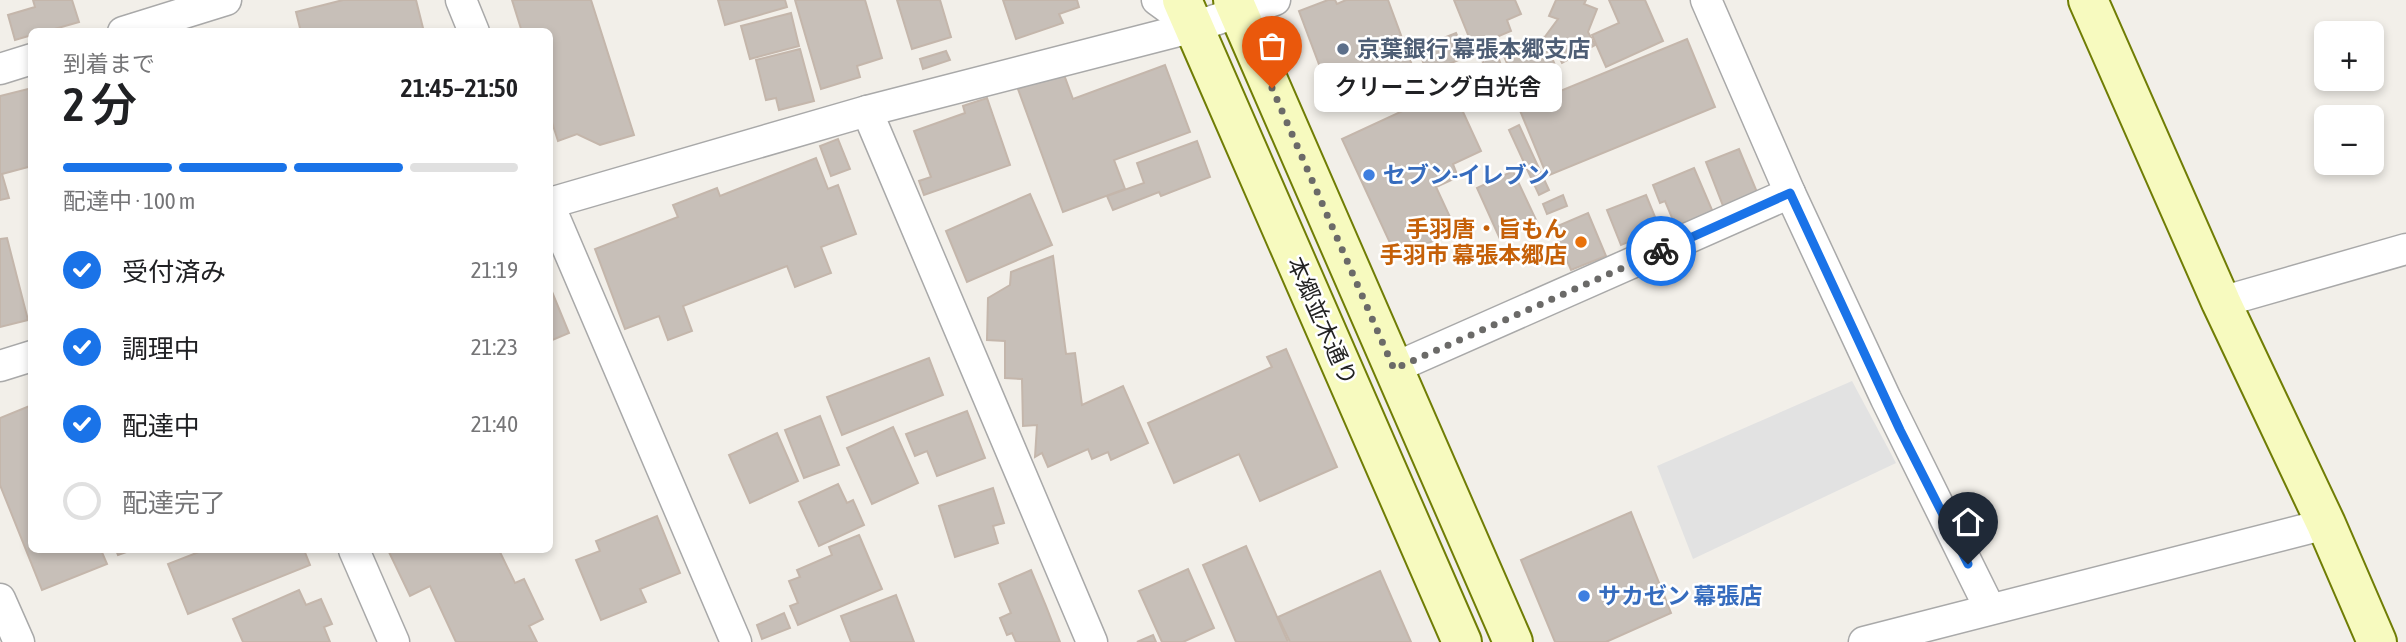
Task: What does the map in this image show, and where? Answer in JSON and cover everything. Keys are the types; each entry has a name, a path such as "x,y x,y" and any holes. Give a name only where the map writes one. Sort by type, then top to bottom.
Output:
{"street":[{"path":"136,28 226,0"},
{"path":"461,0 472,28"},
{"path":"1157,0 1188,13"},
{"path":"553,204 1188,13 1276,0"},
{"path":"1706,0 1790,193 1900,430 1990,609"},
{"path":"2088,0 2221,302 2326,524 2377,642"},
{"name":"本郷並木通り","path":"1239,4 1513,642"},
{"name":"本郷並木通り","path":"1188,13 1462,642"},
{"path":"0,69 28,60"},
{"path":"867,111 1092,642"},
{"path":"1394,369 1790,193"},
{"path":"553,212 736,642"},
{"path":"2221,302 2406,249"},
{"path":"0,366 28,357"},
{"path":"1864,642 2326,524"},
{"path":"355,553 394,642"},
{"path":"0,599 19,642"}],"shaded area":[{"path":"1852,381 1896,463 1693,559 1657,466"}],"building":[{"path":"33,0 72,0 79,22 58,28 28,28 28,36 15,40 8,15 35,7"},
{"path":"343,0 416,0 423,28 300,28 296,12"},
{"path":"512,0 591,0 634,135 600,145 577,134 558,141 553,125 553,28 521,28"},
{"path":"718,0 785,0 787,7 725,25"},
{"path":"795,0 865,0 882,58 857,66 860,77 821,89"},
{"path":"897,0 940,0 951,37 912,49"},
{"path":"1003,0 1077,0 1079,7 1059,14 1063,23 1016,39"},
{"path":"1335,0 1337,4 1346,0 1388,0 1416,76 1335,107 1299,11"},
{"path":"1454,0 1515,0 1521,14 1507,20 1511,31 1473,47"},
{"path":"1556,0 1586,0 1584,4 1597,9 1588,32 1595,45 1562,63 1553,45 1544,38 1558,19 1549,16"},
{"path":"1609,0 1645,0 1663,41 1606,67 1592,35 1619,23"},
{"path":"791,13 799,46 750,59 741,26"},
{"path":"1456,33 1466,57 1427,73 1418,48"},
{"path":"1543,37 1555,65 1515,82 1503,54"},
{"path":"1687,39 1715,107 1547,176 1519,108"},
{"path":"1494,46 1508,84 1493,90 1479,52"},
{"path":"800,49 814,101 779,110 776,98 766,100 756,60"},
{"path":"946,51 950,60 923,69 920,59"},
{"path":"1165,65 1190,132 1114,160 1125,189 1063,212 1018,89 1063,72 1073,99"},
{"path":"1452,88 1481,151 1453,164 1458,177 1436,187 1456,230 1397,258 1342,139"},
{"path":"28,89 28,167 2,174 9,198 0,200 0,96"},
{"path":"987,98 1010,165 924,195 919,181 931,177 914,131 965,113 963,106"},
{"path":"1519,125 1549,190 1539,195 1509,130"},
{"path":"838,139 850,169 831,176 820,146"},
{"path":"1197,141 1210,177 1161,196 1159,192 1113,210 1107,196 1144,183 1137,163"},
{"path":"1739,149 1759,197 1725,211 1706,162"},
{"path":"816,158 828,189 838,185 856,234 821,247 831,273 795,287 787,266 683,306 692,331 668,340 659,316 625,329 595,249 678,217 673,205 717,188 720,196"},
{"path":"1694,168 1715,217 1678,232 1665,201 1660,203 1653,185"},
{"path":"1513,171 1537,222 1500,239 1477,188"},
{"path":"1030,194 1052,245 967,282 946,231"},
{"path":"1563,195 1567,206 1547,214 1543,204"},
{"path":"1646,195 1664,239 1632,252 1628,242 1621,245 1607,210"},
{"path":"1588,213 1606,256 1571,270 1553,228"},
{"path":"7,238 28,320 0,327 0,239"},
{"path":"1053,256 1066,354 1075,353 1082,405 1123,386 1148,443 1111,460 1108,452 1092,459 1088,449 1048,467 1042,453 1035,457 1037,425 1023,426 1022,379 1005,378 1005,341 987,340 988,298 1010,285 1011,272"},
{"path":"553,294 569,333 553,340"},
{"path":"1286,349 1337,467 1260,501 1239,454 1174,483 1148,423 1272,367 1267,357"},
{"path":"929,358 943,395 842,435 827,397"},
{"path":"28,407 28,553 102,553 107,564 42,590 0,485 0,418"},
{"path":"967,411 985,458 937,476 927,451 915,456 906,434"},
{"path":"820,416 839,465 804,478 785,430"},
{"path":"893,427 918,483 872,504 847,448"},
{"path":"777,433 798,481 750,503 729,455"},
{"path":"838,484 847,503 853,500 864,525 819,546 799,502"},
{"path":"993,488 1004,523 993,526 998,543 955,557 939,506"},
{"path":"1631,512 1671,613 1606,642 1555,642 1521,560"},
{"path":"657,516 680,573 640,589 646,602 601,620 576,560 600,551 596,541"},
{"path":"859,535 882,589 798,625 790,606 798,603 789,581 800,577 797,570 832,555 829,547"},
{"path":"1246,546 1288,642 1236,642 1203,565"},
{"path":"196,553 305,553 310,565 188,614 168,564"},
{"path":"389,553 500,553 515,583 524,579 543,619 529,626 537,642 456,642 430,586 410,596"},
{"path":"1188,569 1214,628 1183,642 1162,642 1139,591"},
{"path":"1031,570 1060,642 1016,642 1012,633 1007,635 1000,618 1011,613 999,584"},
{"path":"1380,571 1411,642 1290,642 1278,617"},
{"path":"299,590 306,605 321,599 332,624 324,627 330,642 243,642 233,619"},
{"path":"896,595 914,642 851,642 841,616"},
{"path":"784,613 790,628 762,639 757,625"},
{"path":"1153,635 1156,642 1137,642"}],"way so far":[{"path":"1272,88 1394,369 1661,251"}],"place":[{"name":"京葉銀行 幕張本郷支店","path":"1343,49"},
{"name":"クリーニング白光舎","path":"1272,88"},
{"name":"セブン-イレブン","path":"1369,175"},
{"name":"手羽唐・旨もん 手羽市 幕張本郷店","path":"1581,242"},
{"name":"サカゼン 幕張店","path":"1584,596"}],"route":[{"path":"1661,251 1790,193 1900,430 1968,564"}]}
